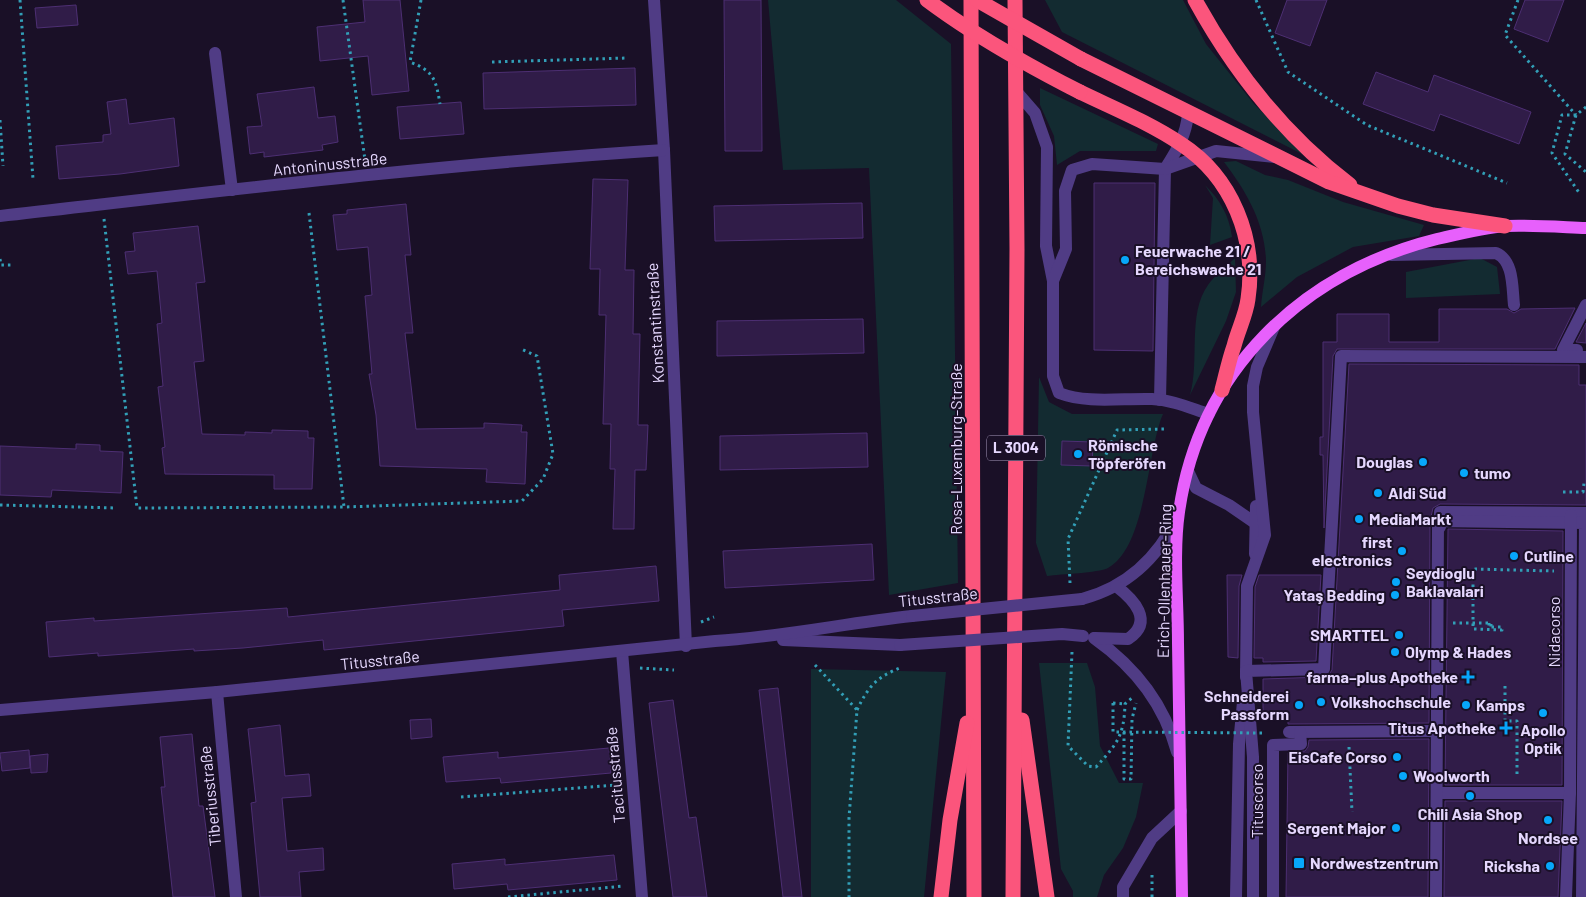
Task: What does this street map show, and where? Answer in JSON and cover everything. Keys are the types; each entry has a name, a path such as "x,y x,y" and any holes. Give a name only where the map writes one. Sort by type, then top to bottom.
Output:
{"highway":[{"path":"927,0 1000,49 1182,144 1197,156 1225,188 1236,207 1243,227 1250,264 1248,300 1222,390"},
{"name":"Rosa-Luxemburg-Straße","path":"971,0 974,897"},
{"path":"977,0 1081,59 1276,158 1329,182 1364,195 1433,215 1505,226"},
{"name":"L 3004","path":"1013,897 1017,259 1015,0"},
{"path":"1196,0 1231,61 1271,112 1300,142 1364,195"},
{"path":"1014,667 1047,897"},
{"path":"941,897 950,820 974,682"}],"main road":[{"name":"Erich-Ollenhauer-Ring","path":"1182,897 1179,762 1179,514 1188,471 1209,414 1222,390 1250,352 1276,324 1320,288 1384,256 1464,233 1505,226 1586,228"}],"street":[{"name":"Konstantinstraße","path":"654,0 664,150 686,646"},
{"path":"216,53 232,190"},
{"path":"1015,90 1035,113 1047,147 1046,246 1054,281 1053,376 1059,393 1075,399 1160,400 1176,403 1209,414"},
{"path":"1160,400 1165,169 1182,144 1187,128 1188,114"},
{"name":"Antoninusstraße","path":"0,216 232,190 550,158 664,150"},
{"path":"1054,281 1066,249 1065,191 1072,170 1092,164 1165,169 1197,156 1223,151 1276,158"},
{"path":"1384,256 1496,254 1503,257 1507,263 1514,305"},
{"path":"1586,305 1563,350 1586,350"},
{"path":"1236,897 1239,744 1246,671 1247,586 1265,535 1253,412 1253,386 1257,367 1276,324"},
{"path":"1246,671 1324,669 1341,356 1586,357"},
{"path":"1188,471 1196,488 1229,505 1265,529"},
{"path":"1249,897 1256,488"},
{"name":"Nidacorso","path":"1566,897 1570,793 1571,512"},
{"path":"1439,516 1586,513"},
{"name":"Titusstraße","path":"0,710 217,692 686,646 715,641 763,638 860,622 1082,599 1116,586 1142,567 1164,543 1179,514"},
{"path":"1437,897 1440,622 1439,516"},
{"path":"1437,897 1439,516"},
{"name":"Nidacorso","path":"1439,516 1585,523 1584,843 1582,897"},
{"name":"Titusstraße","path":"763,638 900,645 1062,634 1128,639 1138,629 1140,621 1138,606 1116,586"},
{"path":"1088,637 1128,665 1150,691 1163,713 1173,737 1179,762"},
{"name":"Tacitusstraße","path":"622,651 642,897"},
{"path":"1564,653 1585,656"},
{"path":"1246,671 1253,757 1254,897"},
{"name":"Tiberiusstraße","path":"217,692 236,897"},
{"name":"Tituscorso","path":"1273,897 1274,745 1300,744 1295,732 1439,731"},
{"path":"1570,742 1586,742"},
{"path":"1439,793 1570,793"},
{"path":"1123,897 1123,887 1152,838 1181,811"}],"path":[{"path":"20,0 34,179"},
{"path":"343,0 366,164"},
{"path":"421,0 410,62 424,67 436,81 440,104"},
{"path":"1256,0 1288,72 1367,125 1507,183"},
{"path":"1518,0 1505,35 1576,116"},
{"path":"492,62 628,58"},
{"path":"1586,107 1576,116 1565,154 1586,172"},
{"path":"1576,116 1562,114 1552,153 1580,194"},
{"path":"0,120 3,166"},
{"path":"309,213 344,508"},
{"path":"104,218 137,508 344,508 522,501 543,479 553,454 537,356 521,349"},
{"path":"0,259 1,265 14,265"},
{"path":"1563,492 1583,492 1584,483 1586,483"},
{"path":"0,505 116,508"},
{"path":"1489,623 1488,627 1502,626 1502,630 1473,629 1473,569 1552,571"},
{"path":"1440,622 1489,623"},
{"path":"1489,623 1491,623 1491,630"},
{"path":"815,665 858,710"},
{"path":"849,897 849,818 858,710 867,690 882,675 902,667"},
{"path":"1506,686 1505,721 1517,721 1517,778"},
{"path":"1138,693 1125,704 1113,703 1113,732 1265,733"},
{"path":"1125,704 1125,718"},
{"path":"1124,732 1124,779 1131,779 1132,718"},
{"path":"1349,732 1352,812"},
{"path":"461,797 622,785"},
{"path":"1349,797 1354,797"},
{"path":"508,897 630,885"}],"green space":[{"path":"768,0 896,0 951,44 958,583 889,595 869,168 783,170"},
{"path":"1045,0 1183,0 1206,44 1254,104 1308,157 1062,32"},
{"path":"1040,88 1158,144 1156,151 1080,151 1057,165 1054,136 1040,105"},
{"path":"1236,161 1265,175 1288,180 1343,202 1424,225 1419,236 1353,247 1297,277 1261,307 1266,267 1265,247 1253,208 1240,184 1224,162"},
{"path":"1205,185 1223,208 1229,222 1232,237 1210,245 1213,198"},
{"path":"1235,258 1236,292 1226,321 1190,395 1193,382 1196,324 1202,297 1211,281"},
{"path":"1480,258 1497,267 1500,294 1406,298 1406,272"},
{"path":"1039,377 1049,402 1072,414 1163,414 1153,450 1144,496 1131,540 1121,557 1103,570 1047,576 1036,543"},
{"path":"1039,663 1087,663 1095,687 1100,746 1119,783 1143,783 1136,817 1123,848 1104,875 1097,897 1073,897 1073,891 1061,869"},
{"path":"811,669 946,672 924,897 811,897"}],"building":[{"path":"363,0 400,0 409,91 372,95 368,56 320,61 317,27 365,22"},
{"path":"724,0 761,0 762,151 725,151"},
{"path":"1287,0 1327,0 1310,46 1275,33"},
{"path":"1525,0 1564,0 1548,42 1514,29"},
{"path":"76,5 78,25 37,28 35,8"},
{"path":"635,68 636,105 484,109 483,73"},
{"path":"1376,72 1428,92 1434,75 1531,112 1519,144 1440,114 1434,131 1363,104"},
{"path":"314,87 318,118 335,116 338,142 322,145 323,150 264,157 264,152 250,154 247,127 262,126 257,94"},
{"path":"126,99 129,124 174,118 179,166 120,174 59,179 56,146 103,142 103,135 111,134 107,102"},
{"path":"461,102 464,134 400,139 397,107"},
{"path":"593,179 628,180 625,270 634,270 633,334 640,334 638,425 648,425 646,470 635,470 634,529 613,529 615,469 610,469 611,424 603,424 606,315 599,315 600,269 590,269"},
{"name":"Feuerwache 21 / Bereichswache 21","path":"1094,183 1155,183 1153,351 1094,350"},
{"path":"862,203 863,238 715,241 714,206"},
{"path":"406,204 411,255 405,255 413,333 405,333 416,429 484,428 484,423 522,425 521,432 527,432 525,484 486,482 487,469 380,466 376,415 369,374 372,374 365,296 372,295 368,247 337,250 333,215 347,214 347,210"},
{"path":"198,226 205,282 196,283 204,361 194,362 202,434 245,435 245,432 272,433 272,430 308,431 308,438 314,438 312,489 274,489 274,475 165,474 162,448 165,447 158,387 163,386 157,324 162,323 157,271 128,274 125,252 135,251 133,233"},
{"path":"1575,308 1555,349 1337,349 1333,356 1324,528 1323,455 1320,455 1320,437 1323,437 1323,342 1337,342 1337,314 1389,314 1389,342 1439,342 1439,309 1507,309 1514,313 1521,309"},
{"path":"863,319 864,353 717,356 717,321"},
{"path":"1586,323 1586,343 1576,342"},
{"path":"1349,364 1579,365 1579,385 1586,385 1586,505 1440,504 1433,508 1430,521 1429,723 1288,724 1288,719 1263,719 1263,679 1324,677 1328,676 1332,670"},
{"path":"867,433 868,467 720,470 720,436"},
{"path":"1062,441 1093,442 1092,466 1061,465"},
{"path":"76,444 100,445 100,451 123,452 121,493 52,490 51,497 0,495 0,446 76,449"},
{"path":"1448,529 1563,531 1562,785 1445,785"},
{"path":"872,544 874,580 725,588 723,551"},
{"path":"656,566 659,601 562,610 564,626 324,650 323,640 243,648 194,651 194,649 98,656 98,653 49,657 46,622 94,618 94,621 287,608 288,617 560,590 559,575"},
{"path":"1227,575 1242,575 1239,586 1238,658 1228,657"},
{"path":"1259,575 1321,575 1316,661 1263,662 1263,658 1254,658 1255,587"},
{"path":"778,688 802,897 783,897 759,690"},
{"path":"673,700 689,818 696,817 707,897 673,897 649,703"},
{"path":"431,719 432,737 411,739 410,720"},
{"path":"280,725 285,776 309,774 311,796 282,798 287,851 323,848 324,870 299,872 301,897 260,897 251,803 256,802 248,729"},
{"path":"192,734 199,806 203,806 215,897 173,897 161,787 165,787 160,737"},
{"path":"1429,739 1428,897 1286,897 1288,753 1305,751 1309,740"},
{"path":"609,748 611,773 501,783 500,778 446,782 443,757 498,752 498,758"},
{"path":"29,750 30,768 2,771 0,753"},
{"path":"48,754 47,772 31,773 30,756"},
{"path":"1445,801 1562,801 1558,897 1444,897"},
{"path":"614,855 617,880 508,890 507,884 454,889 452,864 505,859 505,865"}],"place":[{"name":"Feuerwache 21 / Bereichswache 21","path":"1125,260"},
{"name":"Römische Töpferöfen","path":"1078,454"},
{"name":"Douglas","path":"1423,462"},
{"name":"tumo","path":"1464,473"},
{"name":"Aldi Süd","path":"1378,493"},
{"name":"MediaMarkt","path":"1359,519"},
{"name":"first electronics","path":"1402,551"},
{"name":"Cutline","path":"1514,556"},
{"name":"Seydioglu Baklavalari","path":"1396,582"},
{"name":"Yataş Bedding","path":"1395,595"},
{"name":"SMARTTEL","path":"1399,635"},
{"name":"Olymp & Hades","path":"1395,652"},
{"name":"farma–plus Apotheke","path":"1468,677"},
{"name":"Volkshochschule","path":"1321,702"},
{"name":"Schneiderei Passform","path":"1299,705"},
{"name":"Kamps","path":"1466,705"},
{"name":"Apollo Optik","path":"1543,713"},
{"name":"Titus Apotheke","path":"1506,728"},
{"name":"EisCafe Corso","path":"1397,757"},
{"name":"Woolworth","path":"1403,776"},
{"name":"Chili Asia Shop","path":"1470,796"},
{"name":"Nordsee","path":"1548,820"},
{"name":"Sergent Major","path":"1396,828"},
{"name":"Nordwestzentrum","path":"1299,863"},
{"name":"Ricksha","path":"1550,866"}]}
